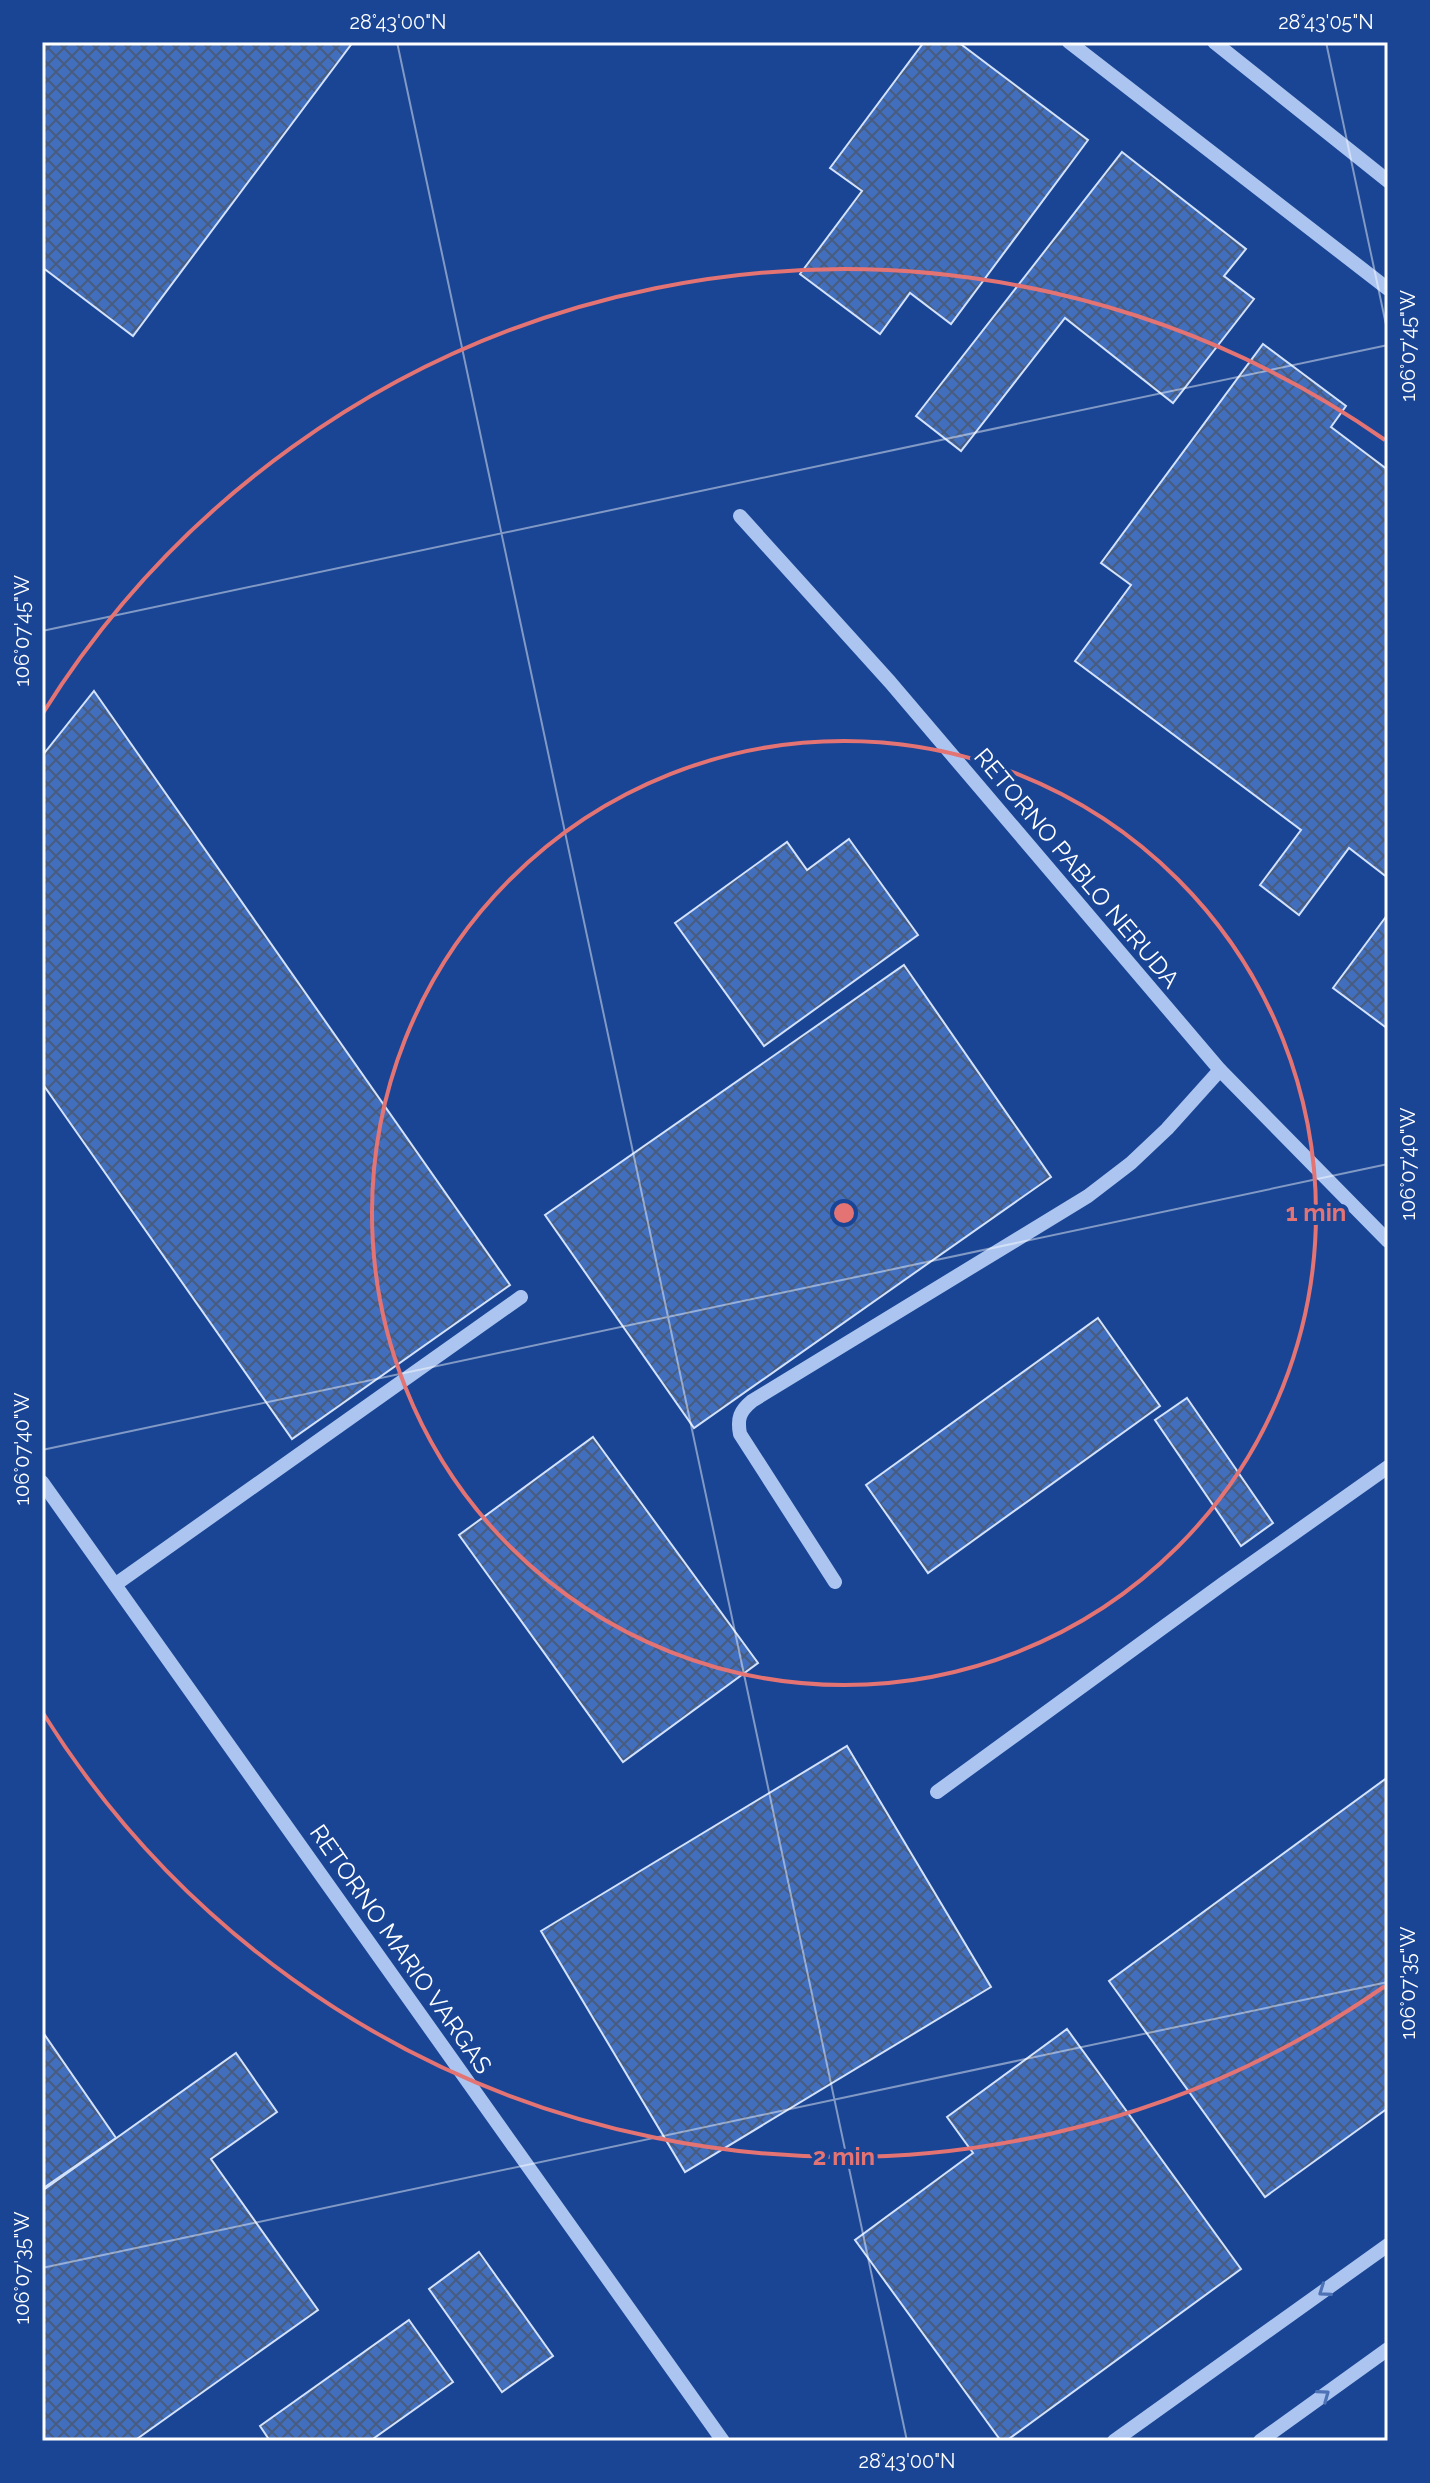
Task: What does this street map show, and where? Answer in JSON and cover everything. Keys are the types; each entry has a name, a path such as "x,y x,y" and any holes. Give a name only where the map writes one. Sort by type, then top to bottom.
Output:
{"street":[{"path":"1069,42 1388,289"},
{"path":"1214,42 1388,181"},
{"name":"RETORNO PABLO NERUDA","path":"740,516 890,682 1220,1070 1388,1241"},
{"path":"835,1582 740,1434 738,1422 741,1410 1088,1196 1131,1163 1167,1129 1220,1070"},
{"path":"116,1584 521,1297"},
{"path":"937,1792 1388,1467"},
{"name":"RETORNO MARIO VARGAS","path":"42,1482 723,2441"},
{"path":"1114,2441 1388,2245"},
{"path":"1260,2441 1388,2349"}],"building":[{"path":"42,42 353,42 133,336 42,267"},
{"path":"924,42 958,42 1088,140 951,324 910,293 880,334 800,274 862,191 830,168"},
{"path":"1122,152 1246,249 1224,276 1254,299 1173,403 1065,318 961,451 916,416"},
{"path":"1263,344 1346,406 1331,427 1388,470 1388,878 1349,848 1299,915 1260,885 1301,830 1075,661 1131,585 1101,563"},
{"path":"94,691 510,1285 292,1439 42,1083 42,756"},
{"path":"849,839 918,935 764,1046 675,923 787,842 807,870"},
{"path":"1388,914 1388,1029 1333,988"},
{"path":"904,965 1051,1177 694,1428 545,1215"},
{"path":"1098,1318 1160,1406 928,1573 866,1485"},
{"path":"1187,1398 1273,1523 1241,1546 1155,1420"},
{"path":"593,1437 758,1663 623,1762 459,1535"},
{"path":"847,1746 991,1987 685,2172 541,1931"},
{"path":"1388,1777 1388,2108 1265,2197 1109,1981"},
{"path":"1067,2029 1241,2269 1006,2441 1001,2441 855,2240 973,2153 947,2117"},
{"path":"42,2031 116,2138 42,2189"},
{"path":"236,2053 277,2112 211,2159 318,2310 134,2441 42,2441 42,2191"},
{"path":"479,2252 553,2356 502,2392 429,2289"},
{"path":"409,2320 453,2382 370,2441 270,2441 260,2426"}]}
